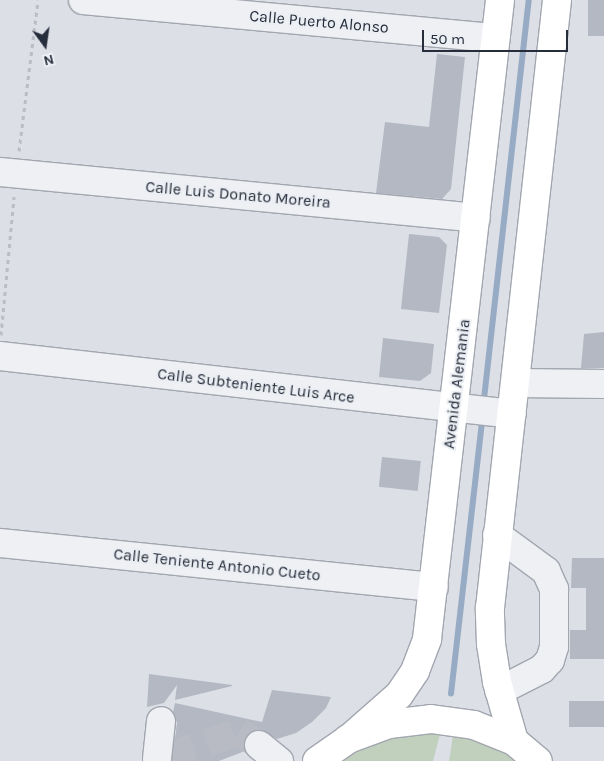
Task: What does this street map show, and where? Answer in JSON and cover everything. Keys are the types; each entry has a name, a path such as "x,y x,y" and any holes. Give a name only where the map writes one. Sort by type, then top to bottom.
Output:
{"main road":[{"name":"Avenida Alemania","path":"348,739 399,695 415,671 427,639 457,409 500,0"},
{"path":"514,742 499,691 491,644 490,608 508,413 516,383 557,0"},
{"path":"317,761 348,739 389,724 431,719 474,725 514,742 538,761"}],"street":[{"name":"Calle Puerto Alonso","path":"83,0 495,38"},
{"name":"Calle Luis Donato Moreira","path":"0,172 476,218"},
{"name":"Calle Subteniente Luis Arce","path":"0,356 457,409 508,413"},
{"path":"516,383 604,384"},
{"path":"497,535 546,571 554,590 554,647 550,660 542,669 499,691"},
{"name":"Calle Teniente Antonio Cueto","path":"0,543 434,587"},
{"path":"160,759 161,721"}],"green space":[{"path":"413,734 440,734 433,761 339,761 365,745"},
{"path":"453,736 480,742 505,752 517,761 449,761"}],"building":[{"path":"588,0 604,0 604,36 588,36"},
{"path":"437,54 465,57 451,189 442,199 376,193 385,122 429,127"},
{"path":"409,234 439,237 447,245 439,313 401,309"},
{"path":"604,332 604,368 581,368 584,334"},
{"path":"383,338 434,344 431,373 420,381 379,377"},
{"path":"382,457 421,461 418,491 379,487"},
{"path":"572,558 604,558 604,659 570,659 570,630 586,630 586,588 571,588"},
{"path":"149,674 232,686 175,700 177,685 164,703 147,707"},
{"path":"272,690 331,697 326,708 312,722 296,733 277,739 262,730 254,730 247,736 244,743 245,751 219,761 172,761 177,723 173,712 175,703 262,722"},
{"path":"569,701 604,701 604,727 569,727"}],"waterway":[{"path":"484,399 529,0"},
{"path":"451,694 482,423"}],"tunnel":[{"path":"167,756 239,732 259,745"}]}
